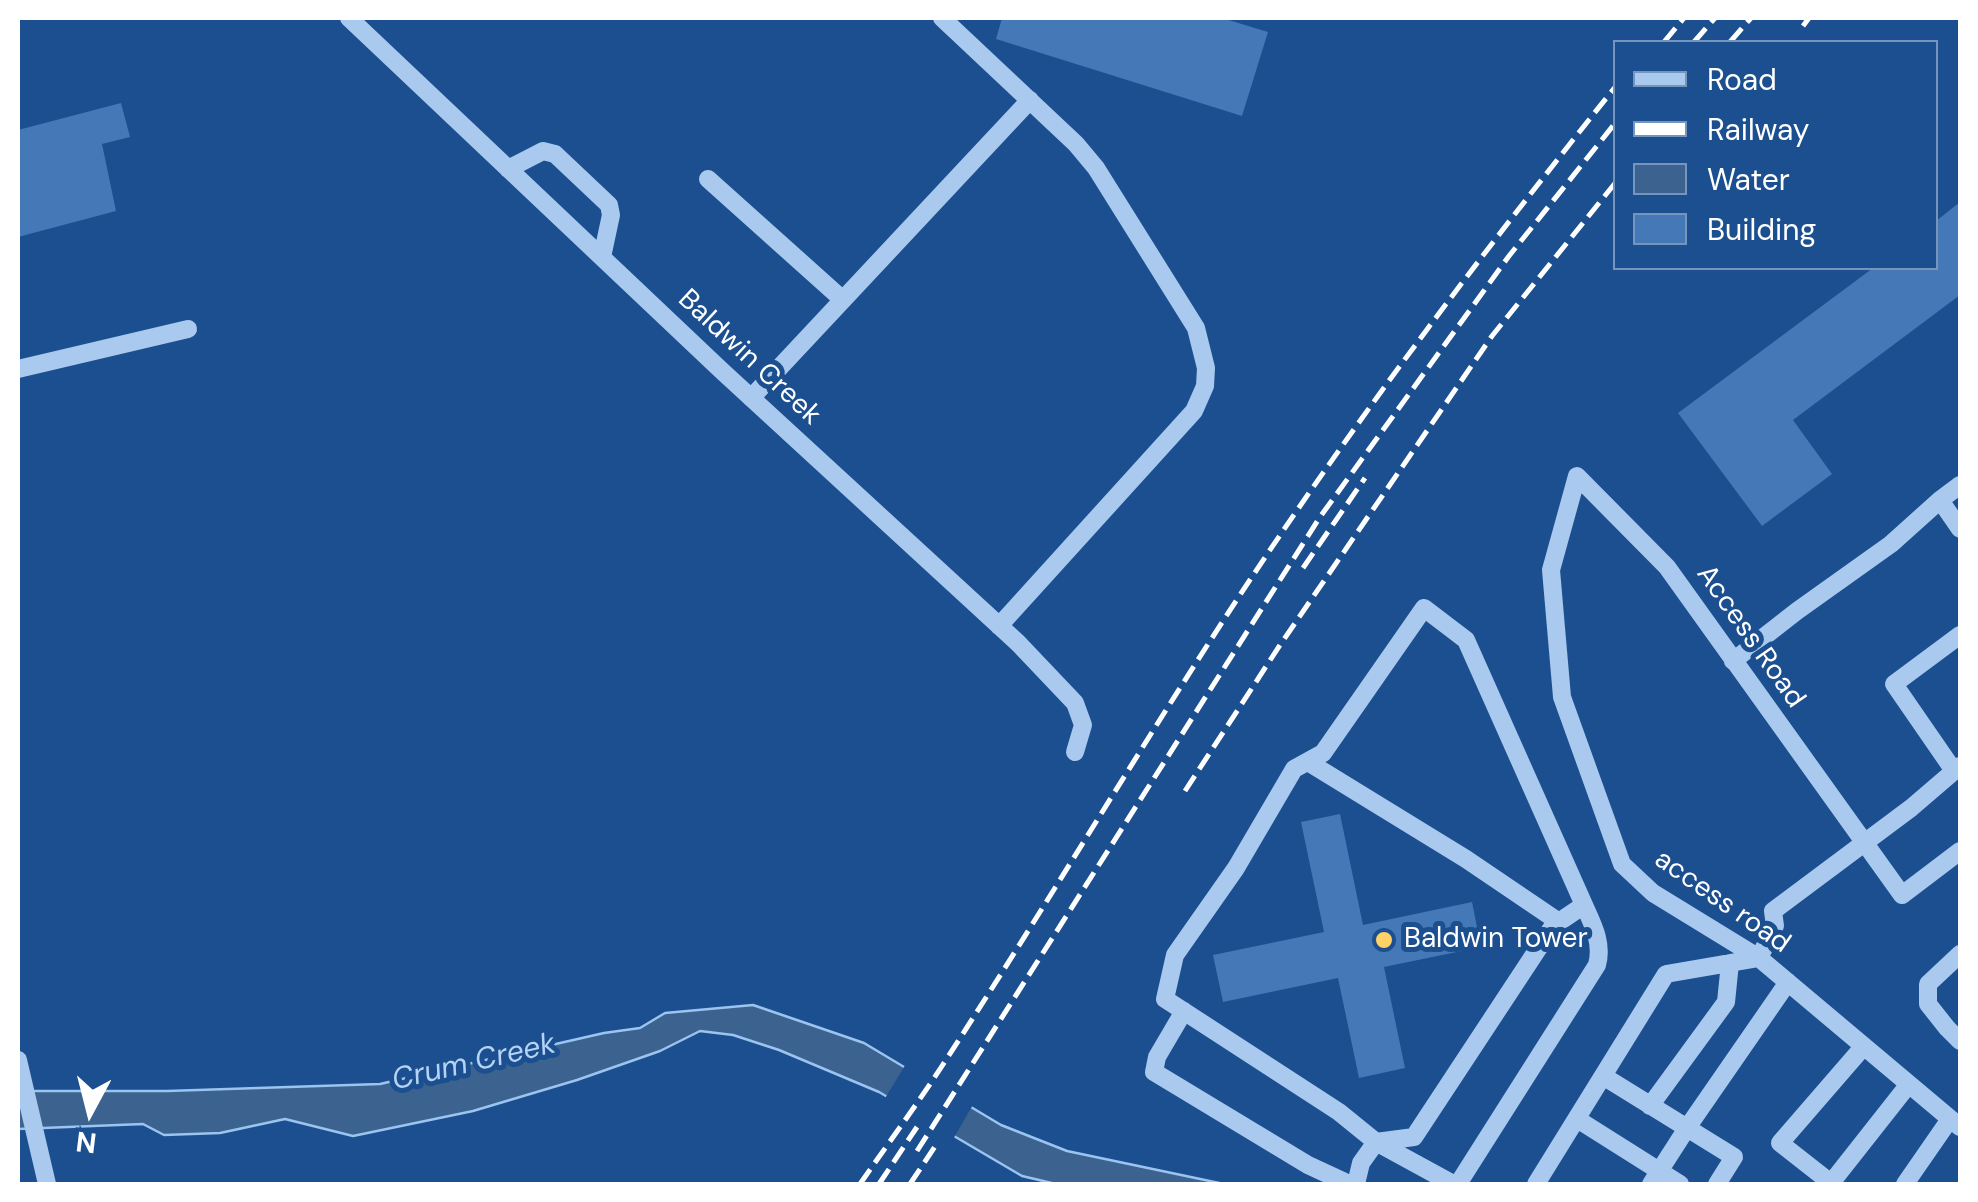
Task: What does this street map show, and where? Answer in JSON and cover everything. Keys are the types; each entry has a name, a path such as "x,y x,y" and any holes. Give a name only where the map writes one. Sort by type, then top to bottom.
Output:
{"street":[{"name":"Baldwin Creek","path":"349,18 999,626 1075,703 1083,725 1075,752"},
{"path":"942,18 1076,144 1096,168 1196,328 1206,368 1205,386 1194,411 999,626"},
{"path":"752,398 1030,100"},
{"path":"508,168 544,151 554,154 610,204 602,257"},
{"path":"708,180 843,300"},
{"path":"18,369 188,329"},
{"name":"Access Road","path":"1577,476 1667,567 1902,894 1960,851"},
{"name":"access road","path":"1577,476 1551,570 1562,696 1622,864 1653,894 1759,958 1956,1123"},
{"path":"1733,660 1891,544 1960,485"},
{"path":"1940,500 1960,529"},
{"path":"1424,608 1466,640 1598,936 1597,965 1456,1184 1376,1142 1338,1112 1165,999 1175,956 1236,868 1294,769 1308,762 1324,753 1424,608"},
{"path":"1759,958 1775,926 1773,911 1957,769 1894,684 1960,634"},
{"path":"1308,762 1466,859 1559,922"},
{"path":"1184,1011 1157,1057 1154,1072 1308,1165 1352,1184 1376,1142 1414,1137 1553,926 1584,905"},
{"path":"1960,954 1928,984 1928,1004 1960,1040"},
{"name":"Access Road","path":"1536,1184 1666,974 1759,958"},
{"path":"1650,1106 1726,1002 1730,962"},
{"path":"1655,1178 1788,982"},
{"path":"1864,1046 1780,1143 1831,1183 1909,1084"},
{"path":"18,1060 48,1184"},
{"path":"1603,1076 1734,1157 1716,1184"},
{"path":"1576,1118 1655,1178 1680,1184"},
{"path":"1905,1184 1956,1123"}],"water":[{"name":"Crum Creek","path":"753,1005 864,1043 1001,1125 1067,1151 1224,1184 1056,1184 1022,1176 879,1092 779,1050 733,1035 700,1031 660,1051 577,1080 473,1111 353,1136 285,1119 220,1133 164,1135 143,1124 18,1129 18,1091 380,1084 640,1028 665,1013"}],"pier":[{"path":"907,1062 974,1103 952,1141 884,1100"}],"building":[{"path":"1002,18 1222,18 1268,32 1242,116 996,39"},
{"path":"121,103 130,137 102,144 116,211 18,237 18,130"},
{"path":"1960,202 1960,295 1793,420 1832,474 1762,526 1678,413 1870,270 1938,270 1938,219"},
{"name":"Baldwin Tower","path":"1340,814 1363,925 1472,902 1481,947 1384,967 1405,1068 1359,1078 1338,978 1223,1002 1213,955 1324,932 1301,822"}],"railway":[{"path":"1666,40 1684,18"},
{"path":"1696,40 1715,18"},
{"path":"1732,40 1751,18"},
{"path":"1803,26 1809,18"},
{"path":"860,1184 942,1066 1282,532 1421,338 1613,90"},
{"path":"917,1151 1320,517 1509,256 1613,126"},
{"path":"1185,791 1492,336 1613,186"},
{"path":"1303,568 1365,478"},
{"path":"879,1184 917,1127"},
{"path":"910,1184 938,1142"}],"place":[{"name":"Baldwin Tower","path":"1384,940"}]}
